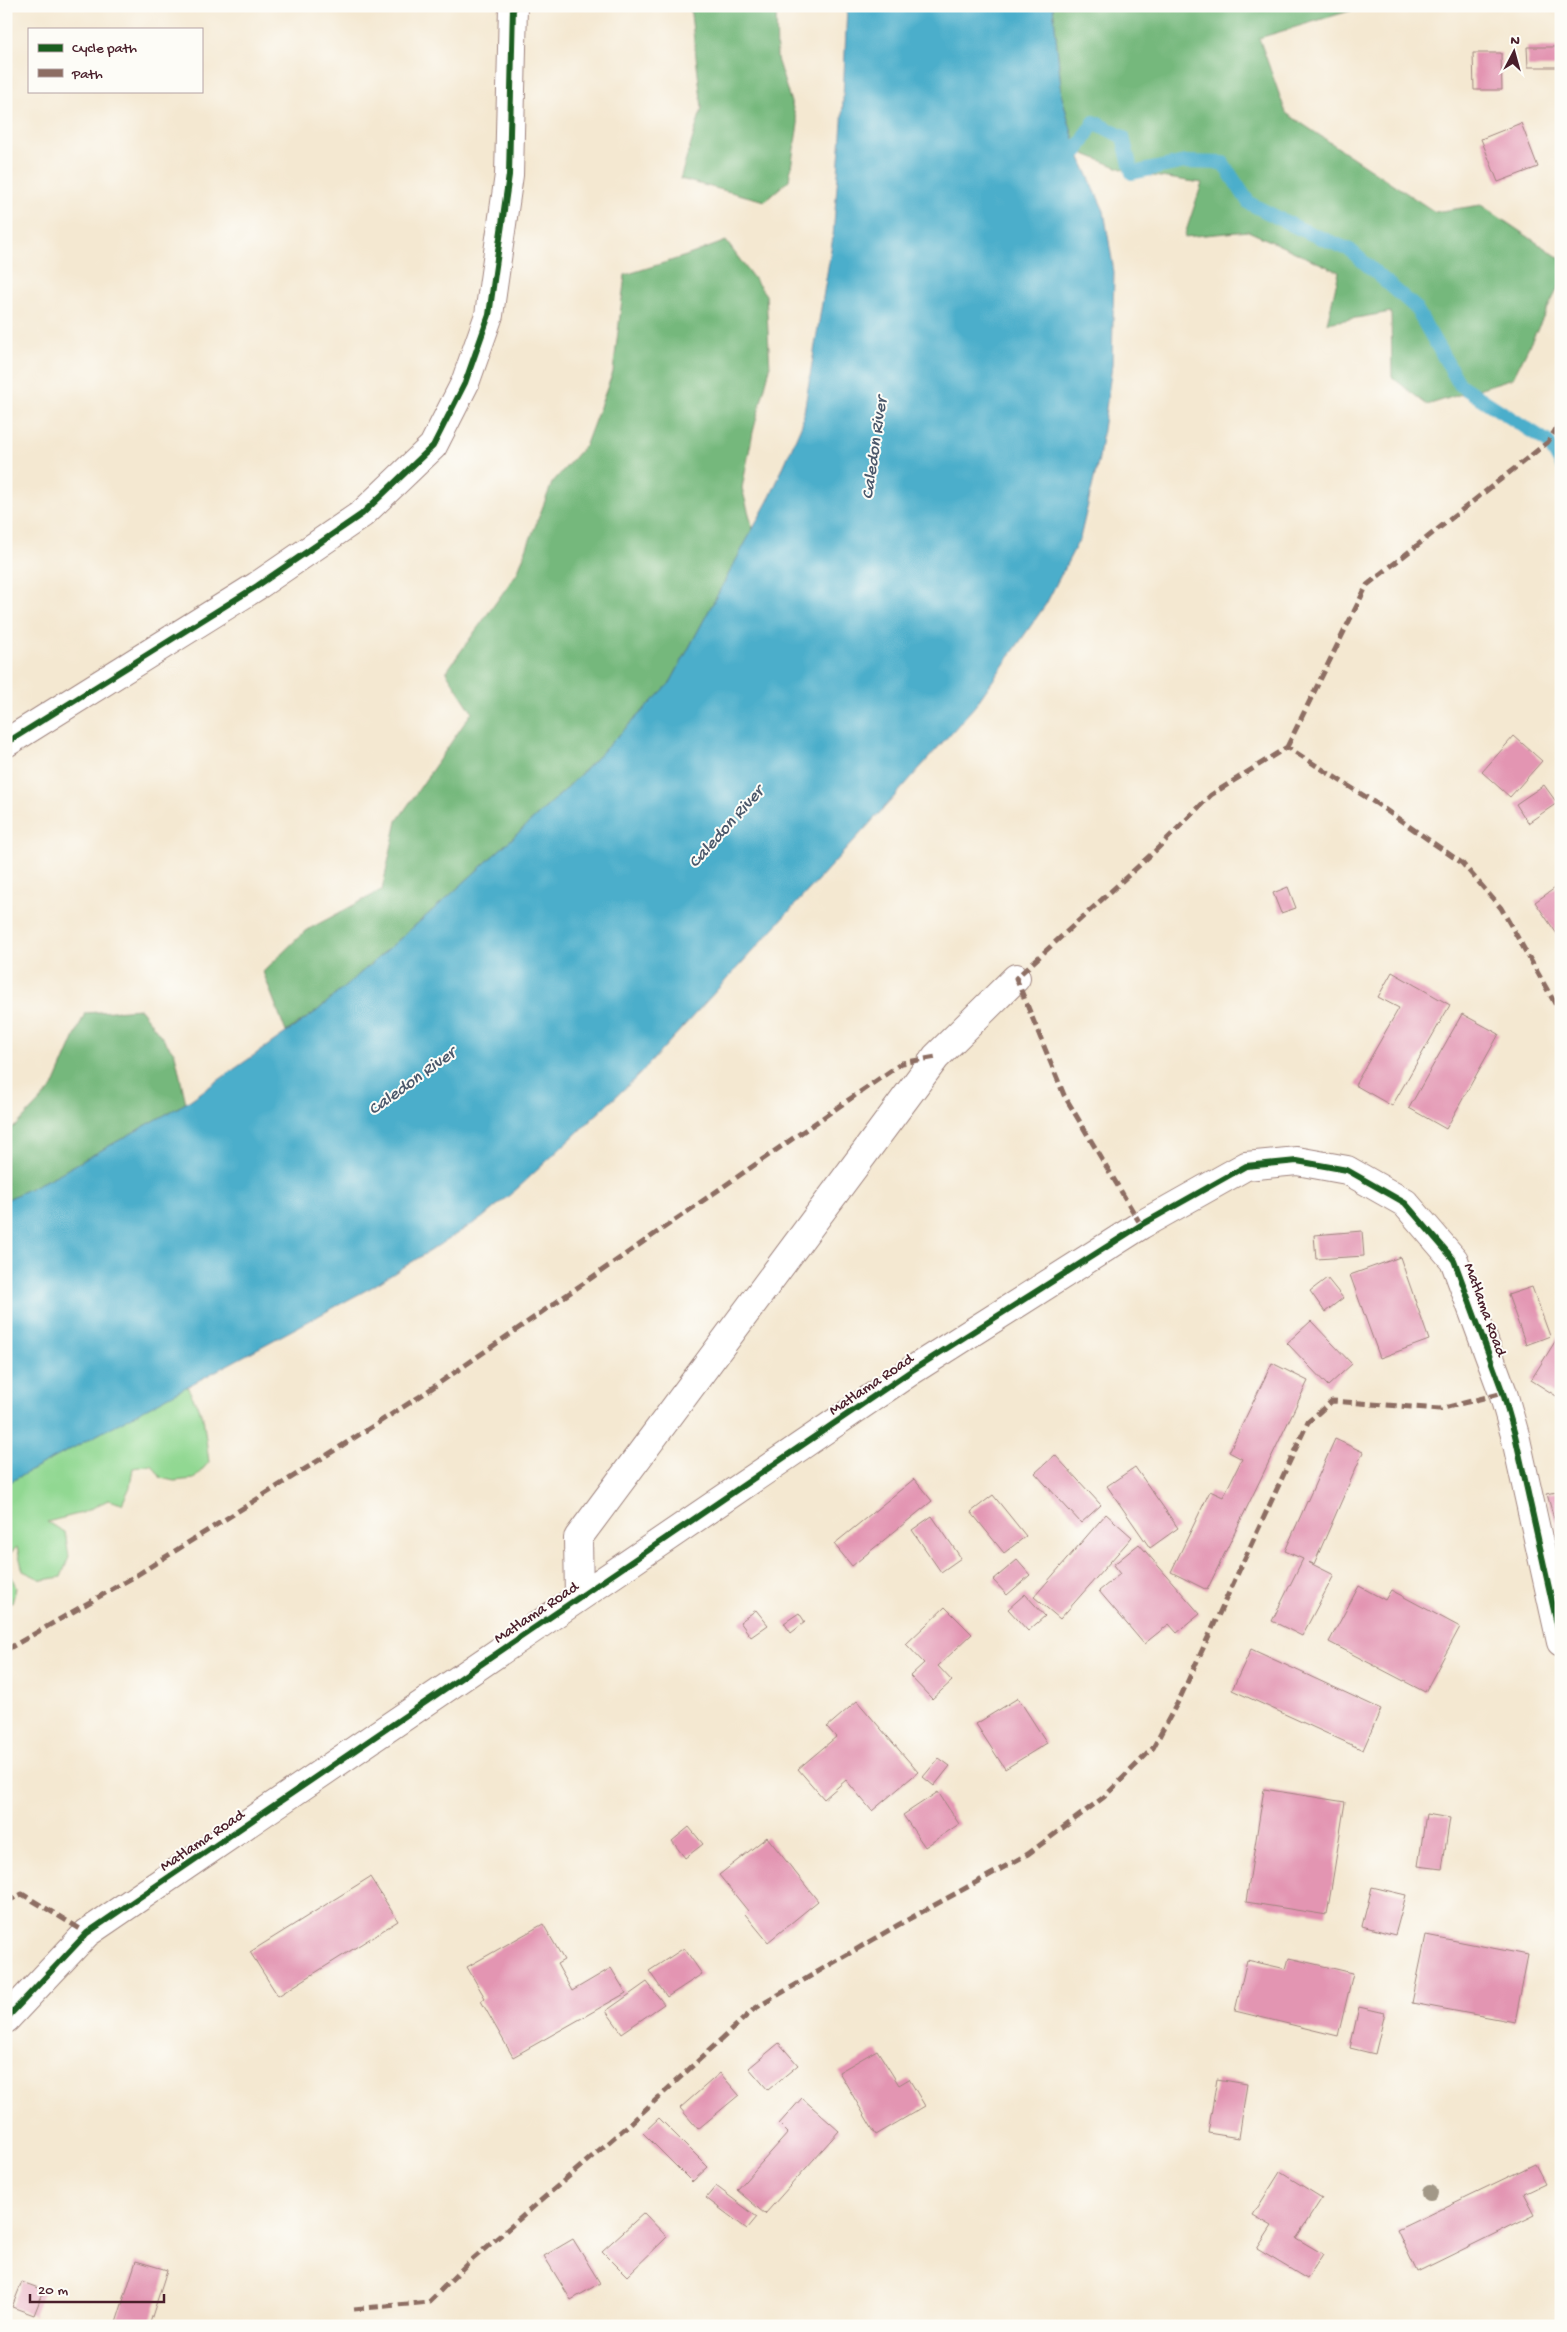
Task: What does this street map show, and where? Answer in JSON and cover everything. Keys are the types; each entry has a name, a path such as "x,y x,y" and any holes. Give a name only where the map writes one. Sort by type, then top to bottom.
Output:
{"street":[{"path":"6,743 257,586 362,514 433,446 465,383 489,315 509,174 513,6"},
{"path":"579,1597 578,1538 936,1056 1016,978"},
{"name":"Matlama Road","path":"6,2019 87,1933 911,1371 1141,1225 1246,1166 1297,1162 1347,1170 1405,1203 1454,1260 1503,1393 1561,1642"}],"green space":[{"path":"690,6 776,6 777,59 798,124 789,180 765,201 680,179 702,108"},
{"path":"1053,6 1366,6 1259,38 1286,113 1435,212 1481,205 1561,259 1561,282 1513,378 1427,405 1392,377 1391,312 1327,323 1339,272 1248,231 1184,237 1202,183 1132,173 1077,151 1062,97"},
{"path":"726,241 766,295 770,368 753,432 742,488 753,529 670,683 563,792 449,896 317,1011 286,1032 263,972 305,931 382,890 397,821 472,712 446,672 517,573 552,483 586,444 613,372 625,275"},
{"path":"140,1009 175,1054 186,1103 57,1175 6,1200 6,1129 16,1126 53,1087 85,1013"},
{"path":"187,1386 203,1417 209,1462 194,1479 174,1481 161,1478 152,1465 133,1468 130,1487 122,1504 108,1500 82,1513 47,1522 65,1532 69,1557 61,1577 42,1580 23,1571 17,1547 7,1556 8,1566 16,1588 12,1603 6,1602 6,1484"}],"water":[{"name":"Caledon River","path":"847,6 1053,6 1062,97 1077,151 1104,211 1114,272 1112,366 1099,458 1080,538 1046,604 975,706 895,796 638,1076 518,1188 482,1218 372,1287 6,1484 6,1200 57,1175 186,1103 317,1011 449,896 563,792 670,683 771,495 802,424 833,237 842,122"}],"building":[{"path":"1527,47 1561,47 1561,67 1528,67"},
{"path":"1473,53 1501,53 1502,90 1474,90"},
{"path":"1521,123 1538,167 1498,182 1481,139"},
{"path":"1514,736 1542,761 1510,797 1482,772"},
{"path":"1544,785 1557,803 1528,823 1516,804"},
{"path":"1561,884 1561,932 1557,934 1535,902"},
{"path":"1288,887 1296,908 1281,913 1273,893"},
{"path":"1392,972 1450,1005 1392,1106 1355,1085 1399,1008 1378,997"},
{"path":"1462,1014 1499,1034 1446,1129 1409,1108"},
{"path":"1362,1231 1364,1256 1316,1259 1314,1235"},
{"path":"1400,1257 1429,1340 1380,1358 1350,1275"},
{"path":"1327,1278 1343,1298 1325,1312 1310,1291"},
{"path":"1532,1287 1550,1336 1526,1345 1508,1295"},
{"path":"1311,1321 1352,1364 1328,1386 1287,1343"},
{"path":"1561,1332 1561,1399 1531,1380"},
{"path":"1272,1363 1308,1381 1207,1590 1171,1572 1210,1491 1223,1497 1242,1459 1229,1452"},
{"path":"1335,1439 1363,1452 1314,1564 1308,1562 1334,1575 1302,1636 1272,1621 1303,1559 1285,1551"},
{"path":"1055,1455 1101,1505 1081,1523 1035,1473"},
{"path":"1135,1467 1178,1528 1150,1548 1107,1486"},
{"path":"914,1479 932,1501 852,1566 834,1544"},
{"path":"1561,1491 1561,1539 1560,1539 1547,1494"},
{"path":"993,1495 1026,1536 1004,1553 971,1512"},
{"path":"1106,1514 1132,1537 1060,1619 1034,1597"},
{"path":"932,1516 961,1558 941,1572 912,1530"},
{"path":"1139,1544 1200,1614 1177,1633 1169,1624 1144,1644 1099,1591 1120,1574 1113,1565"},
{"path":"1017,1560 1030,1575 1007,1595 993,1580"},
{"path":"1359,1586 1385,1600 1391,1590 1460,1627 1425,1692 1329,1642"},
{"path":"1025,1594 1045,1616 1028,1631 1008,1609"},
{"path":"945,1607 972,1634 938,1666 952,1681 932,1699 910,1676 924,1663 906,1644"},
{"path":"756,1610 768,1625 751,1637 740,1622"},
{"path":"799,1613 805,1622 791,1633 784,1623"},
{"path":"1251,1649 1381,1709 1363,1750 1232,1690"},
{"path":"1018,1698 1047,1743 1005,1769 976,1724"},
{"path":"857,1701 918,1772 872,1811 846,1780 824,1799 798,1769 836,1737 827,1727"},
{"path":"939,1758 950,1766 934,1786 923,1777"},
{"path":"1264,1789 1345,1802 1327,1915 1246,1902"},
{"path":"938,1792 959,1824 925,1847 903,1815"},
{"path":"1426,1814 1450,1818 1442,1869 1418,1866"},
{"path":"689,1827 703,1844 685,1858 672,1841"},
{"path":"767,1837 818,1901 768,1942 745,1914 748,1911 719,1875"},
{"path":"370,1877 398,1921 278,1996 250,1952"},
{"path":"1372,1887 1406,1895 1395,1935 1362,1926"},
{"path":"543,1924 564,1960 557,1964 572,1991 611,1968 626,1993 513,2057 481,2001 485,1998 467,1967"},
{"path":"1426,1935 1528,1955 1515,2022 1412,2003"},
{"path":"684,1948 702,1974 667,1997 649,1971"},
{"path":"1289,1958 1353,1973 1338,2036 1235,2011 1247,1960 1286,1969"},
{"path":"647,1982 664,2004 622,2033 606,2011"},
{"path":"1359,2007 1385,2013 1375,2054 1350,2048"},
{"path":"779,2043 798,2065 768,2090 749,2068"},
{"path":"877,2050 899,2085 909,2079 925,2106 876,2135 839,2072"},
{"path":"720,2073 739,2095 698,2129 680,2108"},
{"path":"1217,2079 1247,2084 1239,2138 1208,2133"},
{"path":"802,2098 839,2131 765,2214 737,2190 788,2133 779,2124"},
{"path":"659,2118 708,2167 692,2182 643,2133"},
{"path":"1535,2164 1545,2183 1524,2193 1535,2214 1417,2272 1397,2230"},
{"path":"1280,2172 1322,2198 1296,2238 1323,2254 1307,2279 1257,2249 1272,2226 1253,2215"},
{"path":"716,2186 757,2217 747,2229 706,2198"},
{"path":"644,2213 667,2237 627,2276 602,2251"},
{"path":"573,2239 600,2283 571,2300 544,2256"},
{"path":"136,2261 167,2270 149,2326 115,2326"},
{"path":"22,2282 44,2290 34,2315 12,2307"}],"waterway":[{"path":"1063,139 1077,151 1094,122 1123,137 1132,173 1185,162 1223,163 1249,203 1300,229 1350,250 1415,307 1460,385 1548,442 1561,464"}],"marked path":[{"path":"1287,747 1367,585 1548,442 1561,421"},
{"path":"1141,1225 1064,1095 1016,978 1155,851 1211,795 1287,747 1377,804 1462,863 1501,908 1561,1014"},
{"path":"6,1650 137,1575 422,1395 902,1063 936,1057"},
{"path":"354,2309 429,2302 466,2265 632,2122 754,2009 898,1925 1028,1854 1104,1797 1153,1748 1180,1698 1308,1422 1332,1401 1440,1409 1503,1393"},
{"path":"6,1902 22,1894 87,1933"}],"cycle path":[{"path":"6,743 257,586 362,514 433,446 465,383 489,315 509,175 513,6"},
{"path":"6,2019 87,1933 911,1371 1141,1225 1246,1166 1297,1161 1347,1170 1405,1203 1454,1260 1503,1393 1515,1435 1561,1642"}]}
